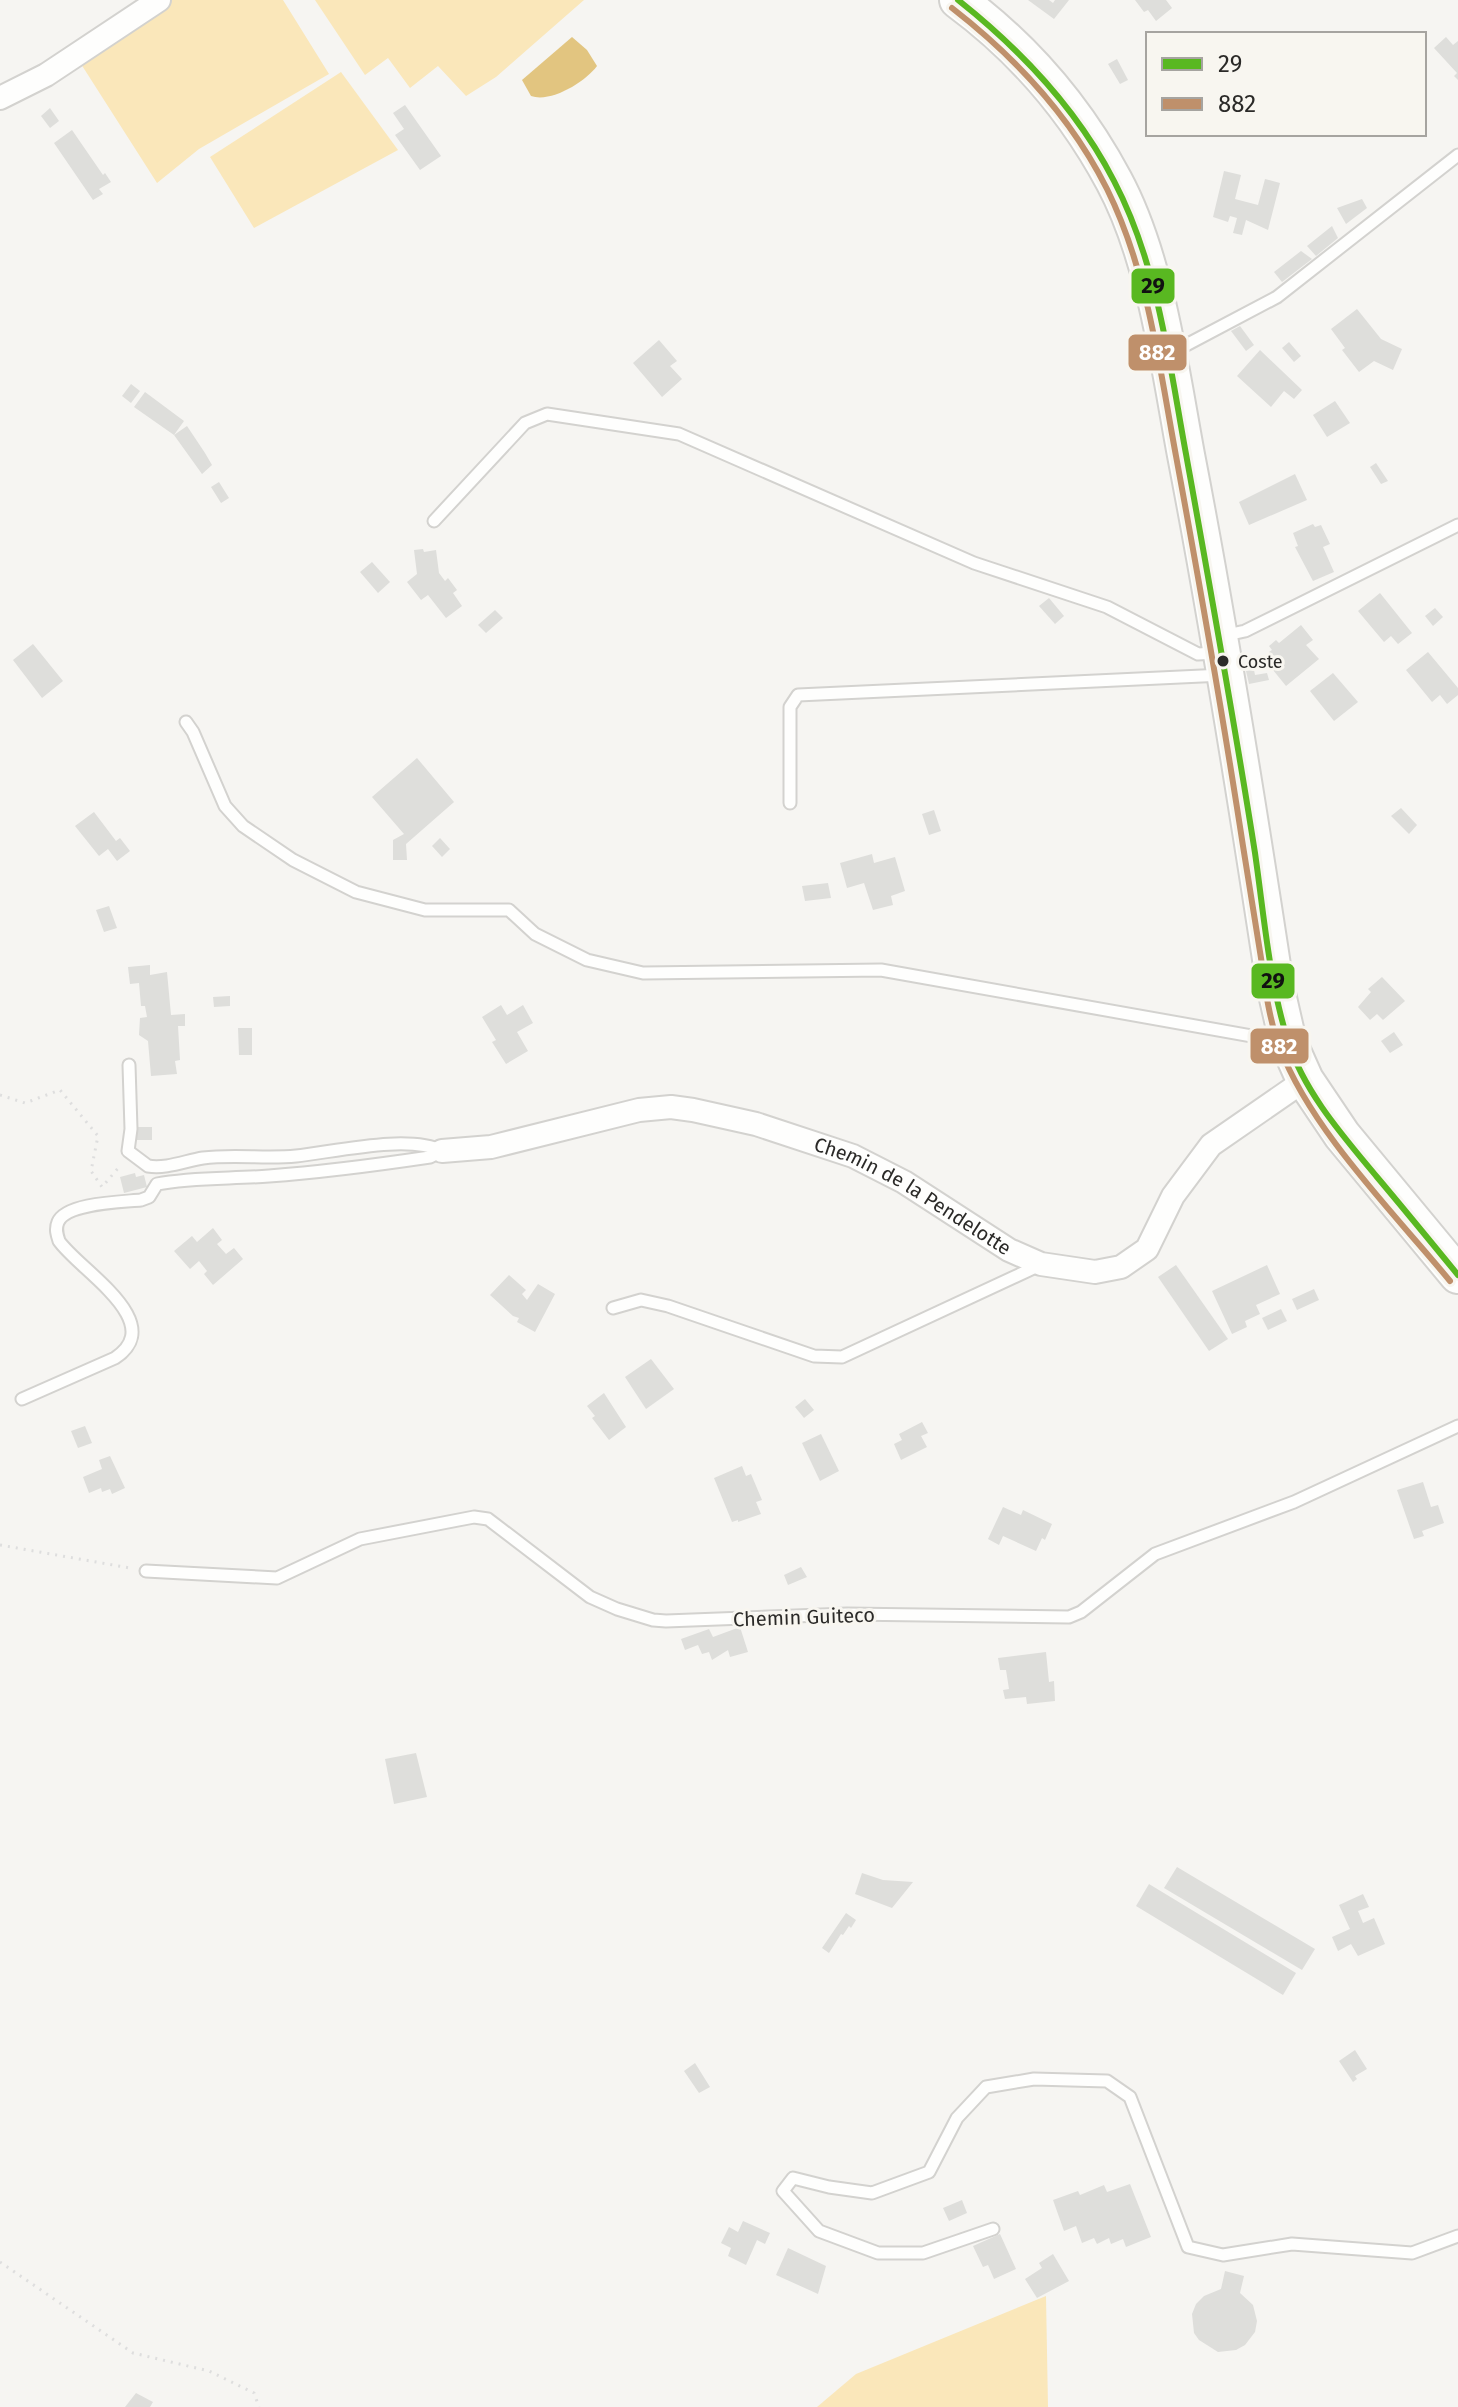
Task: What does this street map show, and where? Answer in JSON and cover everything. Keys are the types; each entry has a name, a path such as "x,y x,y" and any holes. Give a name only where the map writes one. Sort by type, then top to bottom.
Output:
{"main road":[{"path":"958,0 986,20 1041,74 1081,126 1116,183 1133,226 1149,277 1167,355 1224,654 1275,985 1288,1042 1305,1080 1342,1135 1458,1275"}],"street":[{"path":"0,98 46,75 159,0"},
{"name":"Chemin de la Pendelotte","path":"442,1151 491,1147 639,1110 671,1107 706,1112 796,1135 853,1156 904,1182 1009,1250 1041,1264 1095,1272 1121,1267 1147,1249 1173,1196 1211,1145 1305,1080"}],"lane":[{"path":"1167,355 1277,297 1458,155"},
{"path":"434,521 525,423 547,414 679,434 974,563 1107,607 1198,654 1224,654"},
{"path":"790,803 790,707 798,695 1224,654 1245,631 1458,525"},
{"path":"186,722 225,806 243,826 293,860 356,892 425,910 509,910 535,934 587,960 643,973 881,970 1288,1042"},
{"path":"129,1065 130,1154 143,1164 155,1167 214,1157 296,1156 335,1149 400,1145 427,1144 442,1151"},
{"path":"22,1399 115,1358 125,1352 131,1339 132,1328 124,1307 59,1241 56,1230 58,1220 67,1212 141,1200 149,1197 157,1184 177,1180 349,1169 430,1157 442,1151"},
{"path":"613,1308 641,1300 668,1306 814,1356 842,1357 1041,1264"},
{"name":"Chemin Guiteco","path":"146,1571 277,1578 360,1539 474,1517 488,1519 590,1597 653,1620 847,1614 1069,1617 1081,1612 1155,1554 1294,1502 1458,1426"},
{"path":"993,2229 923,2253 878,2253 819,2231 783,2191 793,2178 872,2193 929,2172 957,2118 986,2087 1034,2079 1107,2081 1130,2097 1188,2247 1223,2255 1292,2244 1412,2253 1458,2236"}],"path":[{"path":"0,1095 25,1103 60,1090 98,1136 91,1171 102,1187 130,1154"},
{"path":"0,1545 146,1571"},
{"path":"0,2262 133,2353 209,2371 254,2393 259,2407"}],"shaded area":[{"path":"167,0 283,0 329,74 199,149 157,183 81,64"},
{"path":"315,0 584,0 496,77 466,96 438,66 410,88 388,58 365,75"},
{"path":"572,37 587,50 597,66 567,90 548,97 531,96 522,80"},
{"path":"341,72 398,150 254,228 210,157"},
{"path":"1046,2296 1048,2407 817,2407 856,2374"}],"building":[{"path":"1028,0 1049,0 1053,3 1055,0 1069,0 1054,19"},
{"path":"1135,0 1166,0 1172,8 1156,21"},
{"path":"1446,37 1453,45 1458,41 1458,80 1454,76 1457,73 1434,48"},
{"path":"1117,59 1128,80 1120,84 1108,64"},
{"path":"405,105 441,156 420,170 395,135 404,129 393,113"},
{"path":"50,108 59,121 50,128 41,116"},
{"path":"72,130 111,182 99,189 103,194 93,200 54,143"},
{"path":"1224,171 1241,175 1235,199 1258,205 1265,179 1280,183 1268,230 1246,220 1242,235 1233,233 1237,218 1230,216 1228,222 1213,217"},
{"path":"1362,199 1367,208 1346,224 1337,208"},
{"path":"1332,226 1338,238 1316,256 1307,246"},
{"path":"1301,251 1312,259 1282,282 1274,272"},
{"path":"1357,309 1381,339 1402,349 1393,370 1374,361 1359,372 1342,350 1345,348 1331,329"},
{"path":"1240,326 1254,345 1246,351 1231,331"},
{"path":"659,340 677,361 670,366 682,379 662,397 633,363"},
{"path":"1289,342 1301,356 1294,362 1282,348"},
{"path":"1260,350 1302,390 1294,399 1284,391 1271,407 1237,376"},
{"path":"131,384 140,391 131,403 122,396"},
{"path":"145,392 184,421 174,435 134,407"},
{"path":"1335,401 1350,423 1327,437 1313,415"},
{"path":"187,426 212,465 202,474 174,435"},
{"path":"1376,463 1388,481 1381,484 1370,467"},
{"path":"1295,474 1307,500 1249,525 1239,502"},
{"path":"219,482 229,498 221,503 211,487"},
{"path":"1313,524 1315,527 1321,525 1330,544 1323,547 1334,572 1313,581 1295,547 1298,546 1293,533"},
{"path":"423,549 424,552 436,550 439,573 445,581 448,578 457,590 453,593 462,606 446,618 428,595 421,600 407,582 417,574 414,550"},
{"path":"372,562 390,582 378,593 360,572"},
{"path":"1380,593 1412,633 1398,644 1391,636 1384,642 1358,611"},
{"path":"1049,598 1064,616 1055,624 1039,606"},
{"path":"1435,608 1443,617 1433,626 1425,616"},
{"path":"495,610 503,618 486,633 478,625"},
{"path":"1301,625 1313,640 1306,645 1319,659 1286,686 1273,670 1280,664 1269,652 1272,650 1269,646 1276,640 1279,643"},
{"path":"33,644 63,681 42,698 13,660"},
{"path":"1428,652 1458,688 1458,695 1447,704 1440,695 1432,702 1406,670"},
{"path":"1254,670 1255,675 1267,673 1269,680 1249,684 1246,671"},
{"path":"1333,673 1358,702 1334,721 1310,691"},
{"path":"417,758 454,802 406,844 407,860 393,860 393,840 404,834 372,797"},
{"path":"1401,808 1417,825 1409,834 1391,816"},
{"path":"934,810 941,831 929,835 922,814"},
{"path":"94,812 116,841 120,838 130,851 117,861 108,849 99,856 75,826"},
{"path":"440,838 450,849 442,857 432,846"},
{"path":"872,854 874,863 895,857 905,891 891,896 893,905 873,910 864,883 847,888 840,863"},
{"path":"828,883 831,898 805,901 802,886"},
{"path":"109,906 117,928 104,932 96,910"},
{"path":"150,965 150,975 167,972 171,1015 185,1014 185,1026 178,1026 180,1060 175,1061 177,1074 151,1076 148,1041 139,1035 140,1018 147,1017 145,1006 141,1006 139,983 130,984 128,967"},
{"path":"1382,977 1405,1001 1383,1020 1377,1014 1370,1020 1358,1007 1371,992 1368,989"},
{"path":"230,996 230,1006 214,1007 213,997"},
{"path":"501,1005 507,1015 523,1005 533,1023 517,1032 528,1051 506,1064 492,1042 496,1040 482,1017"},
{"path":"238,1028 252,1028 252,1055 239,1055"},
{"path":"1394,1032 1403,1045 1390,1053 1381,1041"},
{"path":"137,1127 152,1127 152,1140 137,1140"},
{"path":"135,1173 136,1177 144,1175 147,1187 124,1193 120,1177"},
{"path":"213,1228 222,1240 217,1244 226,1254 234,1248 243,1259 213,1285 199,1261 190,1269 174,1251 192,1236 197,1242"},
{"path":"1176,1265 1228,1339 1209,1351 1158,1277"},
{"path":"1267,1265 1280,1294 1256,1305 1260,1314 1245,1321 1247,1327 1232,1334 1212,1291"},
{"path":"509,1275 526,1290 522,1294 527,1300 538,1284 555,1294 535,1332 517,1322 519,1318 490,1295"},
{"path":"1314,1289 1319,1300 1297,1310 1292,1299"},
{"path":"1281,1309 1287,1321 1268,1330 1262,1318"},
{"path":"651,1359 674,1389 646,1409 625,1377"},
{"path":"604,1393 626,1427 609,1440 587,1406"},
{"path":"805,1399 814,1410 804,1418 795,1407"},
{"path":"922,1422 928,1433 921,1436 927,1447 901,1460 894,1444 902,1440 899,1434"},
{"path":"85,1426 92,1443 78,1448 71,1431"},
{"path":"821,1434 839,1471 820,1481 802,1443"},
{"path":"110,1456 125,1488 112,1494 110,1489 102,1492 101,1488 89,1493 83,1477 102,1469 99,1460"},
{"path":"742,1466 746,1476 751,1474 762,1500 756,1502 761,1514 732,1522 714,1478"},
{"path":"1423,1482 1431,1507 1438,1505 1444,1523 1422,1531 1424,1536 1414,1539 1397,1490"},
{"path":"1003,1507 1021,1515 1023,1510 1052,1524 1036,1551 1003,1536 999,1545 988,1539"},
{"path":"801,1567 807,1577 788,1585 784,1575"},
{"path":"740,1627 748,1652 730,1657 728,1650 712,1660 709,1652 702,1654 698,1645 685,1650 681,1639 709,1629 713,1637"},
{"path":"1046,1652 1049,1682 1054,1681 1055,1701 1027,1704 1026,1697 1005,1699 1003,1690 1009,1689 1006,1670 1000,1670 998,1658"},
{"path":"416,1753 427,1797 394,1804 385,1759"},
{"path":"1177,1867 1315,1949 1302,1970 1164,1888"},
{"path":"862,1873 883,1880 913,1882 892,1908 855,1894"},
{"path":"1149,1884 1296,1973 1283,1995 1136,1906"},
{"path":"1363,1894 1369,1907 1358,1911 1363,1923 1374,1918 1385,1944 1358,1956 1351,1944 1338,1951 1332,1937 1350,1929 1339,1905"},
{"path":"846,1913 856,1920 851,1928 849,1926 841,1934 829,1953 822,1948"},
{"path":"1355,2050 1367,2069 1355,2076 1357,2079 1353,2082 1339,2061"},
{"path":"695,2063 710,2087 699,2093 684,2071"},
{"path":"1130,2184 1151,2237 1126,2247 1123,2239 1111,2244 1109,2238 1097,2244 1094,2238 1082,2243 1076,2226 1064,2231 1053,2200 1078,2191 1080,2195 1104,2185 1107,2192"},
{"path":"962,2200 967,2213 949,2221 943,2208"},
{"path":"743,2221 770,2233 765,2244 757,2240 746,2265 728,2256 731,2248 721,2243 729,2227 738,2232"},
{"path":"1000,2234 1016,2269 994,2279 988,2265 983,2267 973,2246"},
{"path":"788,2248 826,2266 818,2294 776,2275"},
{"path":"1053,2254 1069,2281 1037,2298 1025,2279 1042,2268 1039,2263"},
{"path":"1225,2271 1244,2276 1240,2293 1253,2305 1257,2321 1255,2332 1245,2345 1236,2350 1218,2352 1194,2333 1192,2314 1204,2296 1221,2289"},
{"path":"136,2393 153,2402 150,2407 125,2407"}],"transit line":[{"name":"29","path":"958,0 1004,39 1065,105 1099,155 1129,213 1152,280 1167,349 1239,753 1272,971 1288,1041 1304,1078 1326,1113 1458,1275"},
{"name":"882","path":"952,8 998,47 1059,113 1093,163 1121,221 1133,253 1158,353 1276,1037 1294,1079 1333,1140 1450,1281"}],"place":[{"name":"Coste","path":"1223,661"}]}
